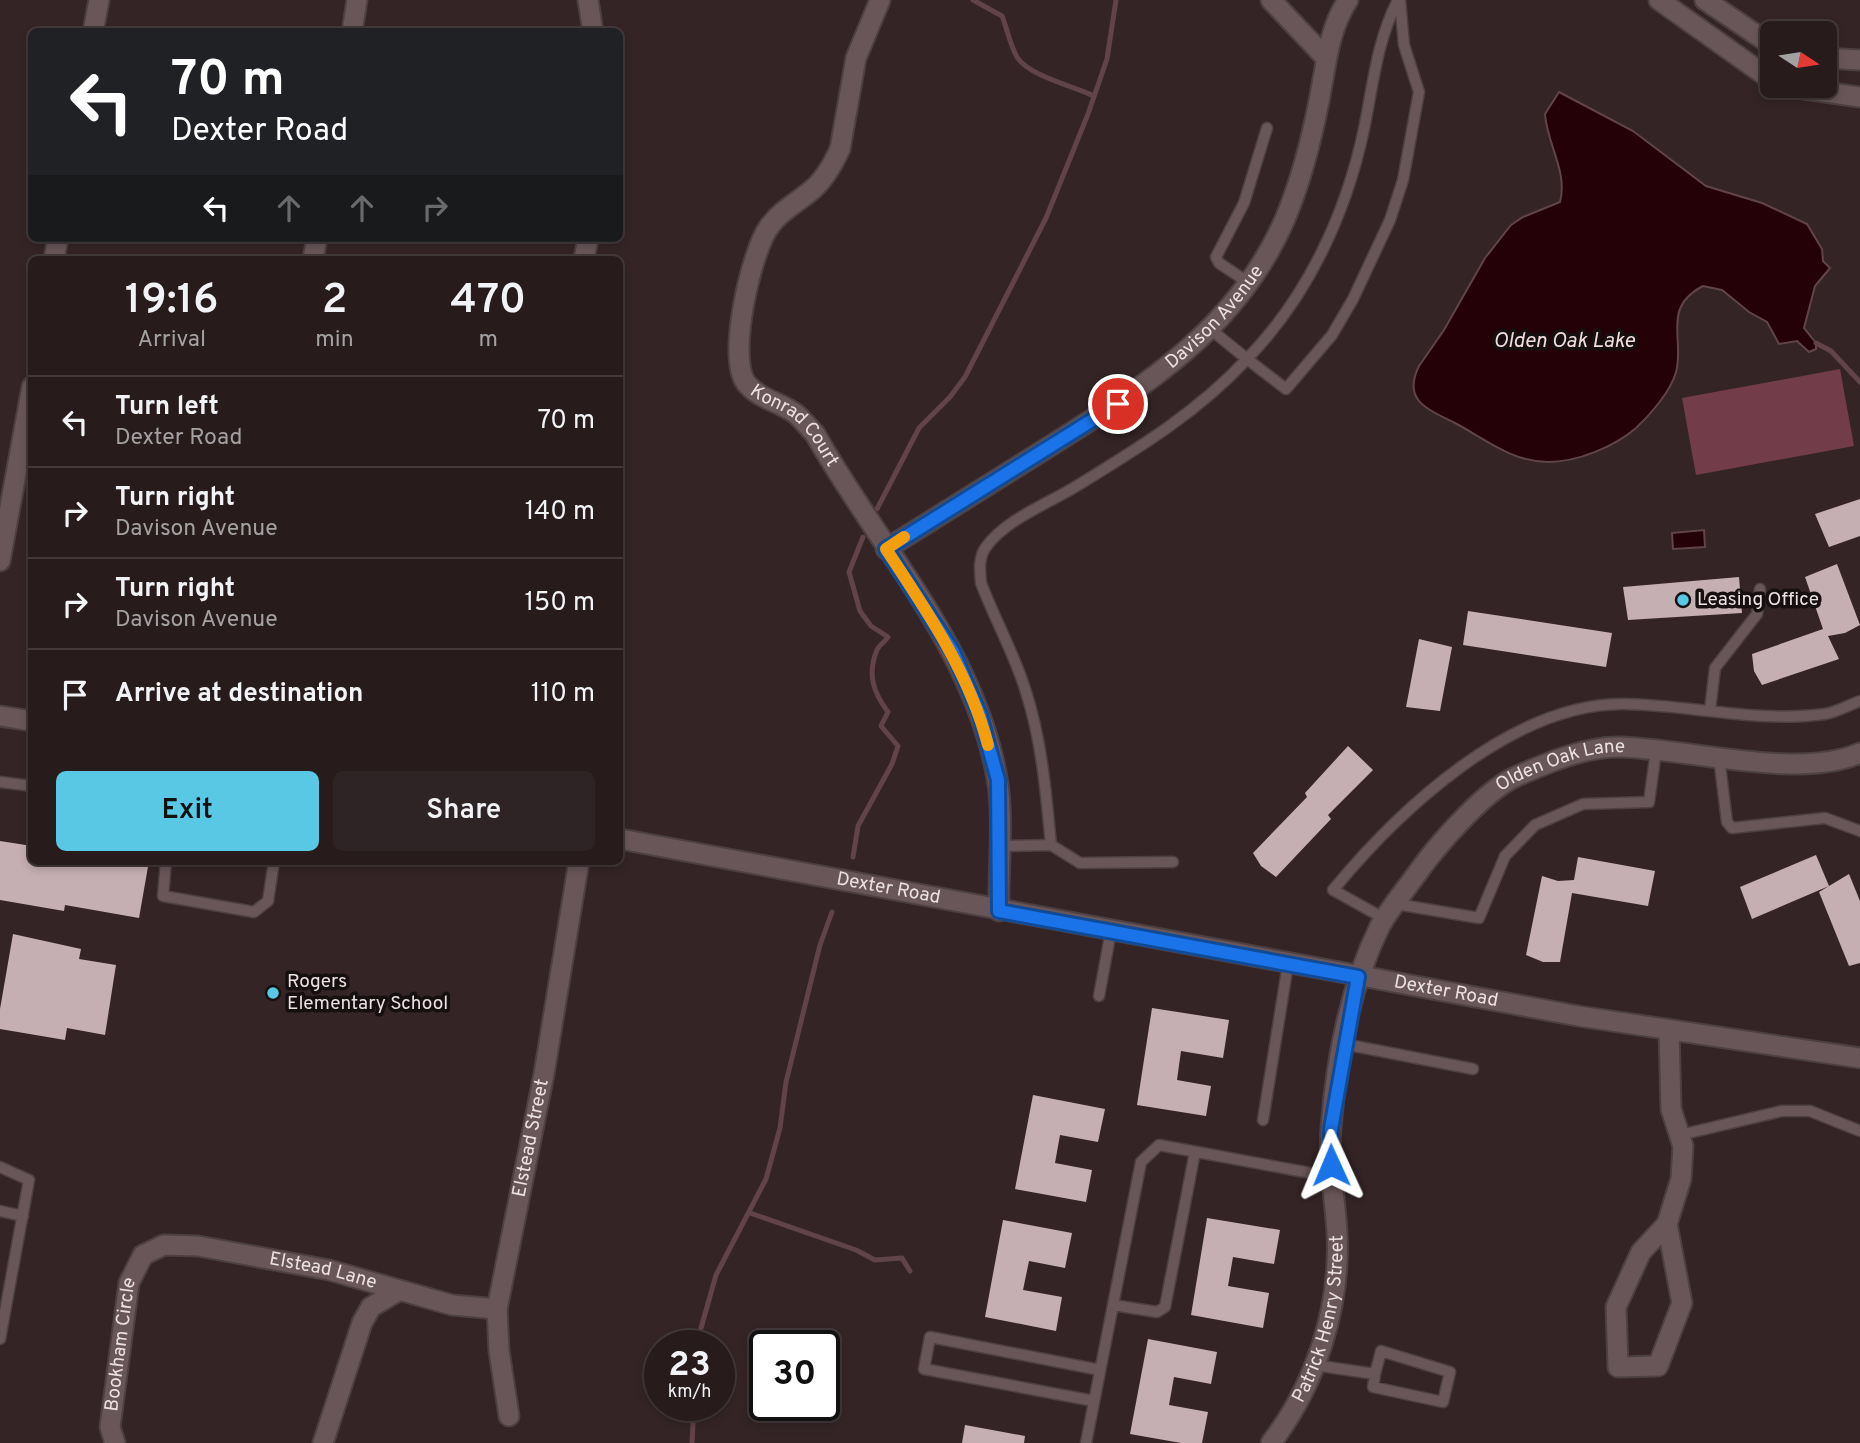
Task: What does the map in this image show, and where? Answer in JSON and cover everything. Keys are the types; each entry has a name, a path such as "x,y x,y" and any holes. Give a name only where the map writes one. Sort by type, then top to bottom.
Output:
{"street":[{"path":"94,28 99,0"},
{"path":"353,28 357,0"},
{"path":"588,0 592,28"},
{"name":"Konrad Court","path":"880,0 856,58 840,149 814,189 783,209 759,245 738,350 745,381 765,398 796,414 815,434 886,549"},
{"path":"1271,0 1325,57"},
{"name":"Davison Avenue","path":"886,549 1141,389 1210,328 1249,283 1261,267 1285,220 1301,176 1313,132 1325,57 1348,0"},
{"path":"1658,0 1760,73"},
{"path":"1705,0 1760,37"},
{"path":"1838,59 1860,60"},
{"path":"1838,94 1860,97"},
{"path":"0,561 28,409"},
{"path":"886,549 953,652 980,715 998,780 999,911"},
{"path":"0,716 28,720"},
{"name":"Olden Oak Lane","path":"1358,977 1390,911 1447,832 1512,778 1578,753 1618,747 1806,763 1841,761 1860,753"},
{"name":"Dexter Road","path":"623,840 1358,977 1669,1030 1860,1058"},
{"name":"Elstead Street","path":"509,1416 499,1351 497,1309 544,1074 578,865"},
{"name":"Patrick Henry Street","path":"1271,1443 1289,1419 1314,1365 1337,1277 1331,1129 1358,977"},
{"path":"1667,1224 1682,1303 1658,1366 1618,1367 1616,1307 1641,1252 1667,1224 1681,1179 1683,1146 1671,1109 1669,1030"},
{"name":"Elstead Lane","path":"149,1252 164,1245 198,1246 329,1270 398,1292 452,1305 497,1309"},
{"name":"Bookham Circle","path":"114,1443 110,1427 129,1283 143,1255 149,1252"},
{"path":"323,1443 362,1323 371,1307 398,1292"}],"lane":[{"path":"1051,845 1042,755 1026,690 981,583 979,564 985,548 1003,530 1182,418 1219,389 1286,311 1328,240 1356,163 1376,61 1399,0"},
{"path":"1210,328 1286,389 1332,335 1370,267 1403,180 1419,92 1404,44 1399,0"},
{"path":"1249,283 1219,263 1216,257 1244,204 1267,128"},
{"path":"1710,710 1715,668 1757,614 1760,589"},
{"path":"1656,751 1649,802 1583,804 1535,825 1505,856 1479,918 1390,911 1333,890 1365,852 1422,799 1493,745 1561,712 1622,704 1774,715 1828,714 1860,701"},
{"path":"1719,757 1727,822 1732,828 1825,818 1860,831"},
{"path":"0,782 28,786"},
{"path":"998,846 1051,845 1080,863 1174,862"},
{"path":"166,865 163,896 254,912 268,901 273,865"},
{"path":"1099,996 1111,931"},
{"path":"1264,1120 1288,964"},
{"path":"1344,1044 1473,1069"},
{"path":"1679,1135 1782,1111 1810,1111 1860,1131"},
{"path":"1086,1443 1141,1161 1159,1145 1332,1177"},
{"path":"1113,1305 1157,1312 1165,1307 1195,1152"},
{"path":"0,1167 29,1180 0,1339"},
{"path":"0,1211 23,1216"},
{"path":"1094,1401 924,1369 929,1337 1100,1370"},
{"path":"1381,1352 1450,1372 1443,1402 1373,1387 1375,1374 1381,1352"},
{"path":"1314,1365 1375,1374"}],"shaded area":[{"path":"1840,369 1854,446 1696,475 1682,398"}],"water":[{"name":"Olden Oak Lake","path":"1559,92 1633,131 1706,186 1762,203 1807,224 1822,249 1823,261 1830,268 1815,286 1804,328 1816,343 1816,349 1809,352 1797,341 1779,344 1767,322 1749,312 1722,290 1703,286 1682,304 1677,325 1676,372 1665,395 1647,416 1627,435 1606,447 1583,456 1548,462 1511,454 1431,411 1416,397 1414,383 1419,366 1444,330 1485,258 1511,225 1523,217 1560,202 1561,180 1545,114"},
{"path":"1704,530 1705,547 1673,549 1672,533"}],"building":[{"path":"1860,499 1860,536 1829,547 1815,514"},
{"path":"1837,564 1860,625 1845,633 1828,636 1839,659 1762,685 1754,671 1752,654 1823,629 1805,577"},
{"name":"Leasing Office","path":"1739,577 1742,613 1628,620 1623,587"},
{"path":"1468,611 1612,633 1606,667 1463,645"},
{"path":"1419,639 1452,647 1440,711 1406,707"},
{"path":"1348,746 1373,770 1328,815 1331,819 1276,877 1261,866 1253,853 1307,797 1305,793"},
{"path":"0,841 28,845 28,865 148,865 139,918 65,905 64,911 0,900"},
{"path":"1816,855 1829,886 1752,919 1740,887"},
{"path":"1578,857 1655,871 1648,906 1572,893 1560,962 1543,962 1526,955 1542,876 1558,881 1574,880"},
{"path":"1849,874 1860,901 1860,963 1849,966 1819,892"},
{"path":"13,934 81,949 79,959 116,965 105,1035 67,1028 65,1040 0,1029 0,1009"},
{"path":"1152,1008 1229,1020 1223,1058 1181,1051 1177,1080 1211,1086 1206,1116 1137,1105"},
{"path":"1033,1095 1105,1109 1098,1142 1060,1135 1055,1163 1092,1170 1086,1202 1015,1189"},
{"path":"1207,1218 1280,1230 1274,1264 1233,1257 1228,1286 1269,1293 1263,1328 1191,1315"},
{"path":"1003,1220 1072,1233 1065,1268 1029,1261 1023,1290 1062,1297 1056,1331 985,1317"},
{"path":"1148,1339 1217,1352 1211,1384 1174,1377 1169,1405 1208,1412 1202,1443 1181,1443 1130,1434"},
{"path":"965,1425 1025,1436 1024,1443 962,1443"}],"waterway":[{"path":"973,0 1002,16 1017,57 1023,64 1041,75 1094,96"},
{"path":"877,509 919,428 950,397 965,377 1046,218 1107,59 1116,0"},
{"path":"1816,343 1831,351 1860,382"},
{"path":"853,857 858,826 892,764 898,746 881,726 888,712 875,690 872,675 877,650 888,637 871,626 860,611 849,572 863,537"},
{"path":"701,1330 716,1275 766,1179 780,1128 786,1082 820,945 832,912"},
{"path":"750,1213 856,1250 875,1260 902,1258 910,1271"},
{"path":"692,1443 693,1421"}],"slow traffic":[{"path":"904,537 886,549 953,652 980,715 988,745"}],"place":[{"name":"Leasing Office","path":"1683,600"},
{"name":"Rogers Elementary School","path":"273,993"}],"route":[{"path":"1118,404 886,549 953,652 980,715 998,780 999,911 1358,977 1331,1129 1331,1165"}]}
